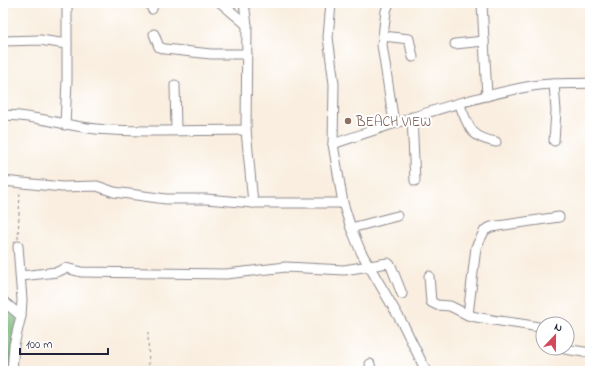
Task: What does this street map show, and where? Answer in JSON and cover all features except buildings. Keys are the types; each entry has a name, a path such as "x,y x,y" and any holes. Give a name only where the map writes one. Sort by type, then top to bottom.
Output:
{"street":[{"path":"65,125 67,3"},
{"path":"221,3 247,25"},
{"path":"244,3 247,25 246,130 253,203"},
{"path":"331,3 328,37 334,84 333,144 343,203 351,228 369,266 404,326 426,371"},
{"path":"389,3 386,11 382,45 394,123"},
{"path":"482,3 486,96"},
{"path":"154,34 159,46 165,49 211,54 247,54"},
{"path":"383,36 409,39 413,58"},
{"path":"3,41 40,40 67,44"},
{"path":"455,44 484,41"},
{"path":"333,144 412,117 486,96 533,86 554,84 590,84"},
{"path":"554,84 556,111 554,141"},
{"path":"175,85 176,130"},
{"path":"459,103 469,128 482,139 496,142"},
{"path":"3,115 38,118 65,125 102,129 246,130"},
{"path":"412,117 414,181"},
{"path":"3,181 62,187 97,186 114,192 166,199 206,199 253,203 343,203"},
{"path":"351,228 397,216"},
{"path":"468,315 476,247 485,230 491,226 559,217"},
{"path":"12,371 14,345 21,316 21,276 18,246"},
{"path":"21,276 57,272 66,268 81,272 226,274 286,267 344,270 390,264 402,294"},
{"path":"429,276 432,302 437,305 450,306 468,315 503,323 535,326"},
{"path":"3,301 21,316"},
{"path":"575,351 590,353"}],"path":[{"path":"18,246 21,183"},
{"path":"148,332 149,371"}],"green space":[{"path":"3,304 18,317 10,371 3,371"}],"place":[{"name":"BEACH VIEW","path":"348,121"}]}
